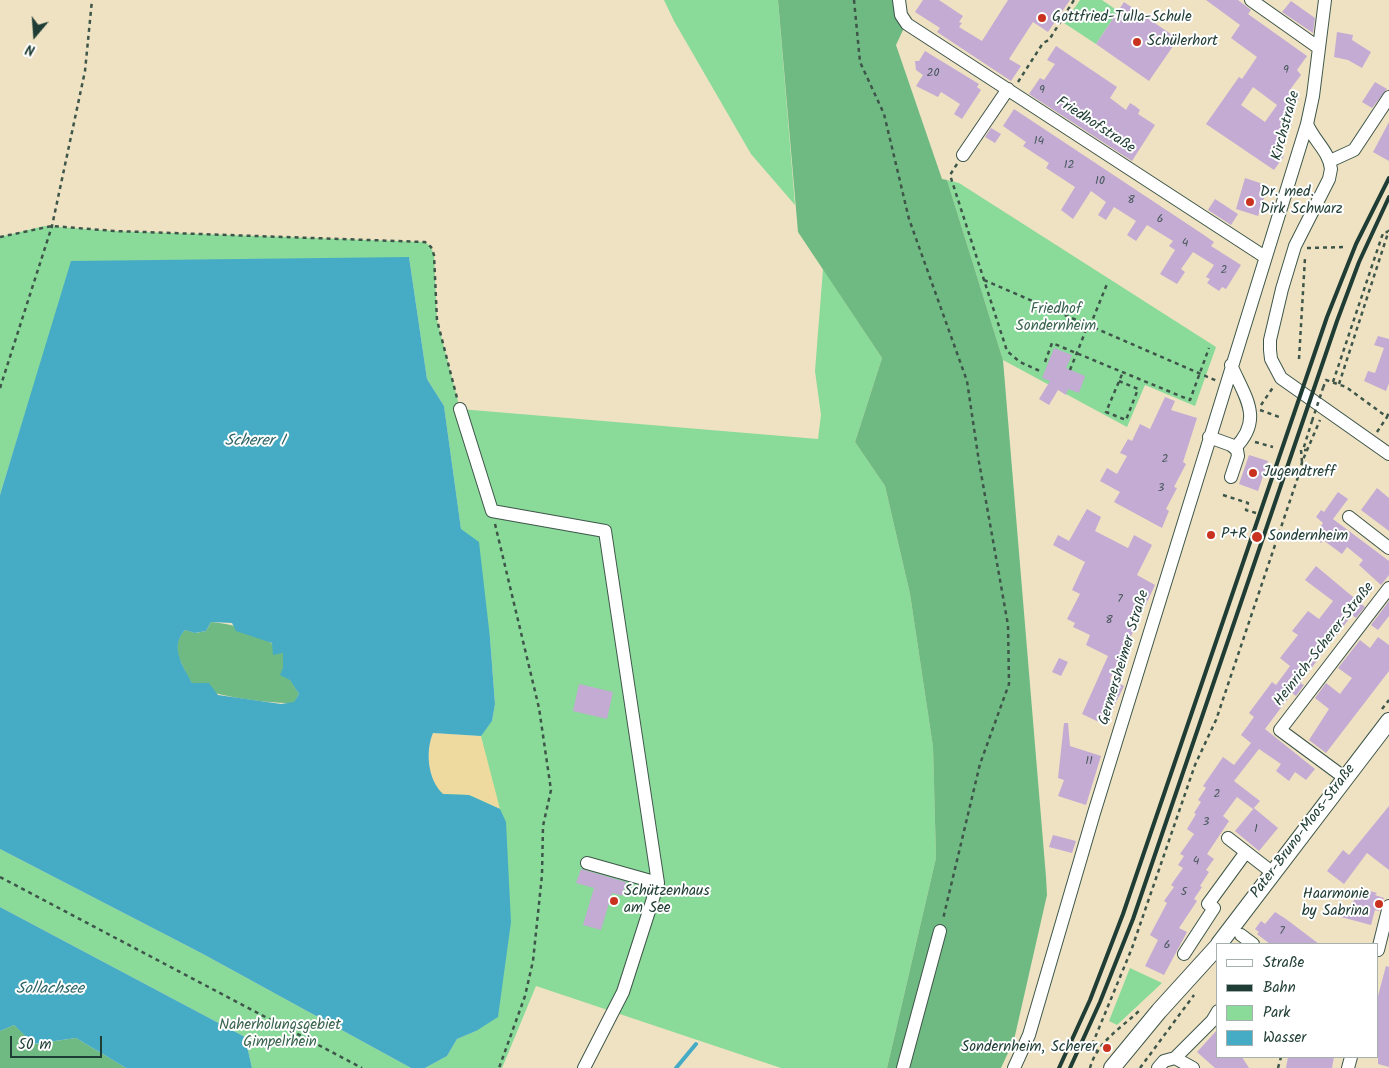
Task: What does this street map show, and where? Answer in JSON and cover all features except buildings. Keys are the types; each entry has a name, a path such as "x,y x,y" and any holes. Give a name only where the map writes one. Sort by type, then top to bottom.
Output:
{"main road":[{"name":"Pater-Bruno-Moos-Straße","path":"1220,943 1389,721"},
{"name":"Pater-Bruno-Moos-Straße","path":"1112,1068 1159,1011 1216,947"}],"street":[{"name":"Friedhofstraße","path":"899,0 901,16 907,24 1264,257"},
{"path":"1251,0 1319,48"},
{"name":"Kirchstraße","path":"1264,257 1307,124 1319,48 1324,0"},
{"path":"963,154 1010,90"},
{"path":"1330,161 1354,150 1389,97"},
{"path":"1307,124 1330,161 1329,179 1290,260 1270,340 1271,359 1281,378 1389,454"},
{"name":"Germersheimer Straße","path":"1014,1068 1032,1026 1264,257"},
{"path":"1231,365 1251,412 1251,419 1244,438 1235,448"},
{"path":"460,409 492,511 605,531 658,883 623,992 584,1068"},
{"path":"1209,437 1235,448 1238,456 1231,477"},
{"path":"1349,517 1389,548"},
{"name":"Heinrich-Scherer-Straße","path":"1345,778 1280,730 1389,588"},
{"path":"1228,838 1273,873"},
{"path":"1184,954 1214,908 1208,904 1246,852"},
{"path":"587,863 658,883"},
{"path":"1379,946 1389,906"},
{"path":"903,1068 940,931"},
{"path":"1240,935 1252,943"},
{"path":"1158,1068 1164,1061 1175,1058 1212,1021 1216,1014"},
{"path":"1175,1058 1193,1068"}],"path":[{"path":"0,388 52,226 85,71 92,0"},
{"path":"854,0 860,62 884,114 909,219 967,381 1008,625 1009,684 980,764 940,931"},
{"path":"1010,90 1043,44 1049,40 1074,0"},
{"path":"963,154 950,175 1008,354 1042,372"},
{"path":"0,237 52,226 115,231 425,242 431,247 434,255 437,320 460,409"},
{"path":"1333,382 1384,232 1389,231"},
{"path":"1339,384 1389,231"},
{"path":"1299,359 1306,248 1346,247"},
{"path":"1369,257 1374,259"},
{"path":"984,280 1225,385"},
{"path":"1070,370 1107,284"},
{"path":"1045,362 1052,343 1190,400 1209,348"},
{"path":"1119,380 1138,388 1126,420 1106,412 1119,380 1123,372"},
{"path":"1302,462 1302,450 1326,380 1339,384 1387,417"},
{"path":"1261,405 1275,385"},
{"path":"1256,409 1282,418"},
{"path":"1377,432 1389,412"},
{"path":"1096,1051 1092,1046 1093,1042 1135,940 1195,765 1218,714 1302,462 1320,418"},
{"path":"1244,438 1273,447"},
{"path":"1302,450 1308,450"},
{"path":"1298,461 1302,462"},
{"path":"1223,495 1248,503 1246,510 1256,514"},
{"path":"492,511 539,708 551,790 543,826 542,876 533,961 525,996 499,1068"},
{"path":"1259,576 1264,578"},
{"path":"1234,651 1239,652"},
{"path":"1213,712 1218,714"},
{"path":"0,877 362,1068"},
{"path":"1140,1068 1197,992"}],"green space":[{"path":"664,0 778,0 795,205 751,154 674,21"},
{"path":"778,0 896,0 904,28 896,45 942,179 947,180 1003,360 1047,895 1014,1040 1001,1068 887,1068 936,858 933,747 910,594 885,486 855,442 882,358 798,232"},
{"path":"1080,0 1102,0 1118,11 1096,44 1064,23"},
{"name":"Friedhof Sondernheim","path":"947,180 959,183 1216,347 1195,406 1145,385 1127,427 1003,360"},
{"path":"44,226 115,231 425,242 431,247 434,255 437,320 460,409 818,439 821,415 815,371 823,269 882,358 855,442 885,486 910,594 933,747 936,858 887,1068 781,1068 536,986 502,1068 425,1068 447,1056 457,1039 476,1031 435,787 492,721 495,704 490,638 461,529 444,406 427,379 409,257 25,414 0,495 0,237"},
{"path":"211,622 231,625 250,631 276,646 283,653 283,668 299,694 294,703 257,701 225,695 199,688 192,683 179,658 178,641 185,630 196,633 206,631"},
{"name":"Naherholungsgebiet Gimpelrhein","path":"0,849 203,954 411,1068 252,1068 245,1037 0,907"},
{"path":"1130,968 1162,983 1117,1025 1109,1021"},
{"path":"14,1025 35,1044 76,1038 126,1068 0,1068 0,1031"}],"sand":[{"path":"433,733 481,736 500,809 469,795 443,794 434,781 429,765 429,749"}],"water":[{"name":"Scherer I","path":"409,257 427,379 444,406 461,529 479,542 490,638 495,704 492,721 481,736 433,733 429,749 429,765 434,781 443,794 469,795 500,809 506,822 511,922 498,1017 476,1031 457,1039 447,1056 425,1068 411,1068 203,954 0,849 0,495 71,261","holes":["211,622 232,623 236,631 272,643 273,655 283,653 283,668 280,675 290,680 299,694 294,702 281,704 218,695 209,683 192,683 179,656 178,643 180,636 185,630 195,633 206,631"]},
{"name":"Sollachsee","path":"0,907 245,1037 252,1068 126,1068 76,1038 34,1044 14,1025 0,1031"}],"waterway":[{"path":"676,1068 696,1044"}],"railway":[{"path":"1059,1068 1090,1000 1123,914 1327,317 1356,244 1389,178"},
{"path":"1070,1068 1100,1002 1133,919 1337,321 1359,262 1389,197"}],"place":[{"name":"Gottfried-Tulla-Schule","path":"1042,18"},
{"name":"Schülerhort","path":"1137,42"},
{"name":"Dr. med. Dirk Schwarz","path":"1250,202"},
{"name":"Jugendtreff","path":"1253,473"},
{"name":"P+R","path":"1211,535"},
{"name":"Sondernheim","path":"1257,537"},
{"name":"Schützenhaus am See","path":"614,901"},
{"name":"Haarmonie by Sabrina","path":"1379,904"},
{"name":"Sondernheim, Scherer","path":"1107,1048"}]}
